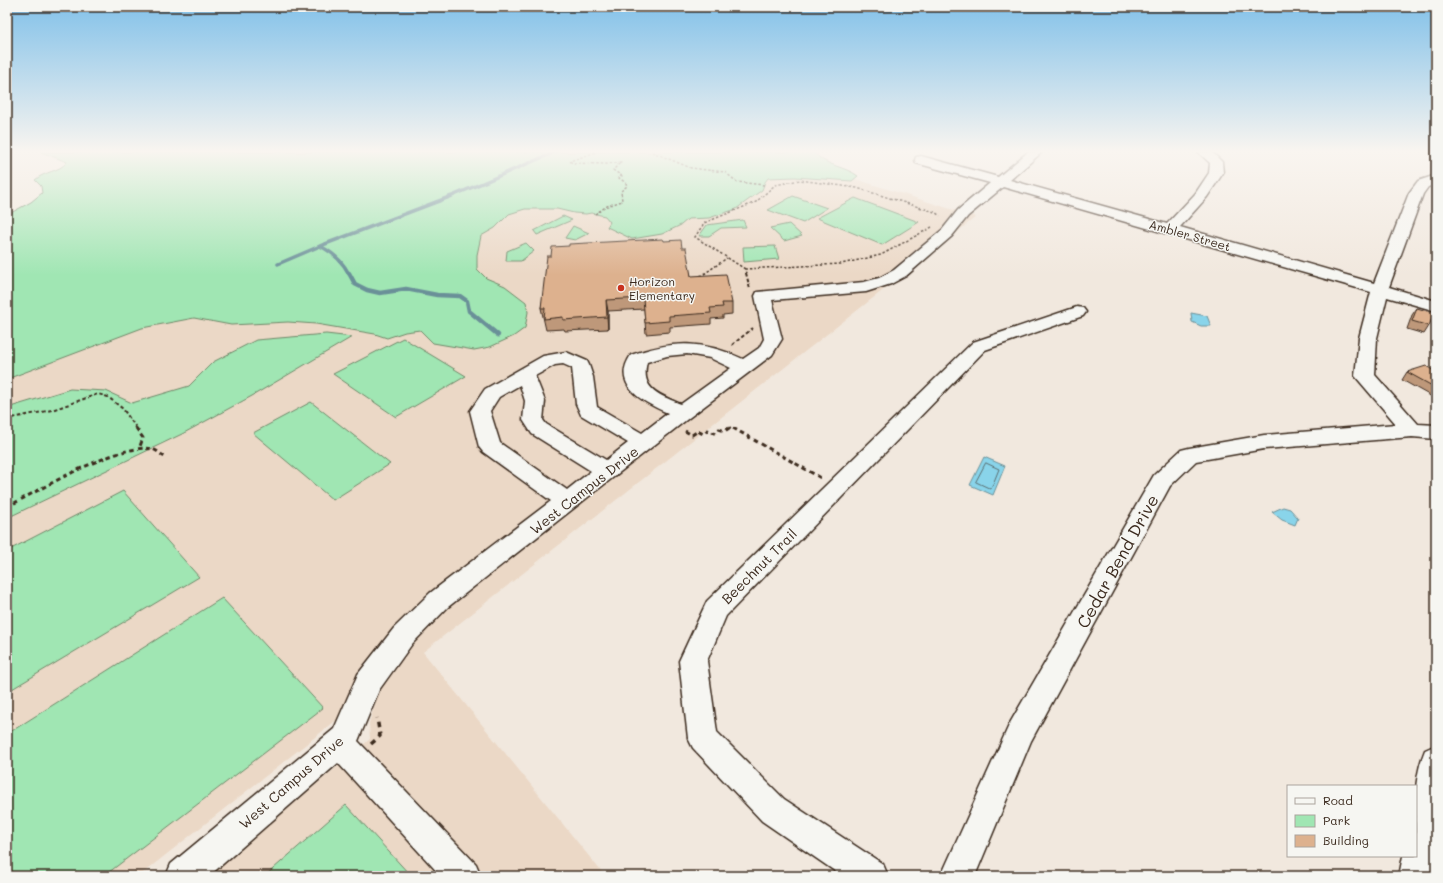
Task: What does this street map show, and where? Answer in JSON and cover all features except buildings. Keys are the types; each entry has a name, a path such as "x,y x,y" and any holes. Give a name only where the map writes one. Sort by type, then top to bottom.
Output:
{"street":[{"name":"West Campus Drive","path":"183,876 344,739 368,683 403,636 439,600 644,443 682,420 766,351 773,339 763,296 866,287 885,281 900,273 947,233 963,213 986,193"},
{"name":"Ambler Street","path":"1040,193 1170,229 1436,306"},
{"path":"1170,229 1203,193"},
{"path":"1412,430 1365,376 1368,338 1380,290 1416,193"},
{"name":"Beechnut Trail","path":"871,876 773,810 703,738 692,661 716,609 979,346 1077,312"},
{"path":"682,420 644,394 636,384 634,370 638,359 652,353 691,348 716,354 745,367"},
{"path":"568,502 490,447 480,411 492,393 550,360 566,358 580,365 585,376 585,401 588,410 644,443"},
{"path":"525,374 535,401 533,420 539,429 607,471"},
{"name":"Cedar Bend Drive","path":"958,876 1020,733 1162,481 1189,454 1264,442 1412,430 1436,432"},
{"path":"340,743 464,876"},
{"path":"1416,876 1436,760"}],"path":[{"path":"595,214 607,206 622,201 621,193"},
{"path":"745,269 695,237 704,224 756,202 766,193"},
{"path":"874,193 934,212 940,216"},
{"path":"818,265 841,264 881,255 937,223"},
{"path":"695,280 727,258"},
{"path":"7,419 52,410 98,394 108,397 123,409 143,438 139,449"},
{"path":"682,420 692,435 698,431 703,434 708,430 714,433 719,429 725,431 731,427 821,478"},
{"path":"7,507 98,461 132,450 152,449 165,457"}],"shaded area":[{"path":"218,193 901,193 976,217 423,652 605,876 207,876 370,739 369,723 381,685 139,876 7,876 7,266"}],"green space":[{"path":"42,193 758,193 736,209 709,218 688,219 681,225 662,234 632,239 607,227 610,222 605,216 591,213 574,213 557,209 525,209 509,214 495,228 481,236 477,255 477,269 486,278 505,286 526,302 528,312 525,328 514,336 490,347 474,350 433,343 420,330 405,332 387,338 375,334 316,324 288,322 231,325 194,318 142,328 7,379 7,215 31,202"},
{"path":"793,196 827,208 803,223 768,210"},
{"path":"855,198 919,222 882,245 817,218"},
{"path":"563,216 572,220 537,235 534,231"},
{"path":"743,220 746,227 721,228 709,236 699,236 707,225"},
{"path":"789,224 802,236 784,241 770,228"},
{"path":"573,226 589,233 575,240 565,238"},
{"path":"526,243 534,251 521,261 506,261 507,251"},
{"path":"775,246 779,259 744,262 743,247"},
{"path":"326,334 352,337 252,396 182,434 7,518 7,408 70,389 106,391 132,403 189,386 213,362 256,340"},
{"path":"403,338 466,376 396,417 333,374"},
{"path":"311,402 390,464 333,500 253,433"},
{"path":"123,491 199,577 7,692 7,551"},
{"path":"222,598 323,708 104,876 7,876 7,734"},
{"path":"346,805 411,876 265,876"}],"water":[{"path":"1191,313 1207,316 1211,326 1201,326 1192,322"},
{"path":"984,457 1005,466 993,495 970,485"},
{"path":"1283,507 1290,509 1298,518 1295,525 1282,520 1272,512"}],"waterway":[{"path":"320,246 459,193"},
{"path":"278,264 320,246"},
{"path":"320,246 337,258 344,265 349,274"},
{"path":"349,273 355,284 367,290 380,293 406,289 437,295 460,296 467,301 469,311 498,335"}],"place":[{"name":"Horizon Elementary","path":"621,288"}]}
